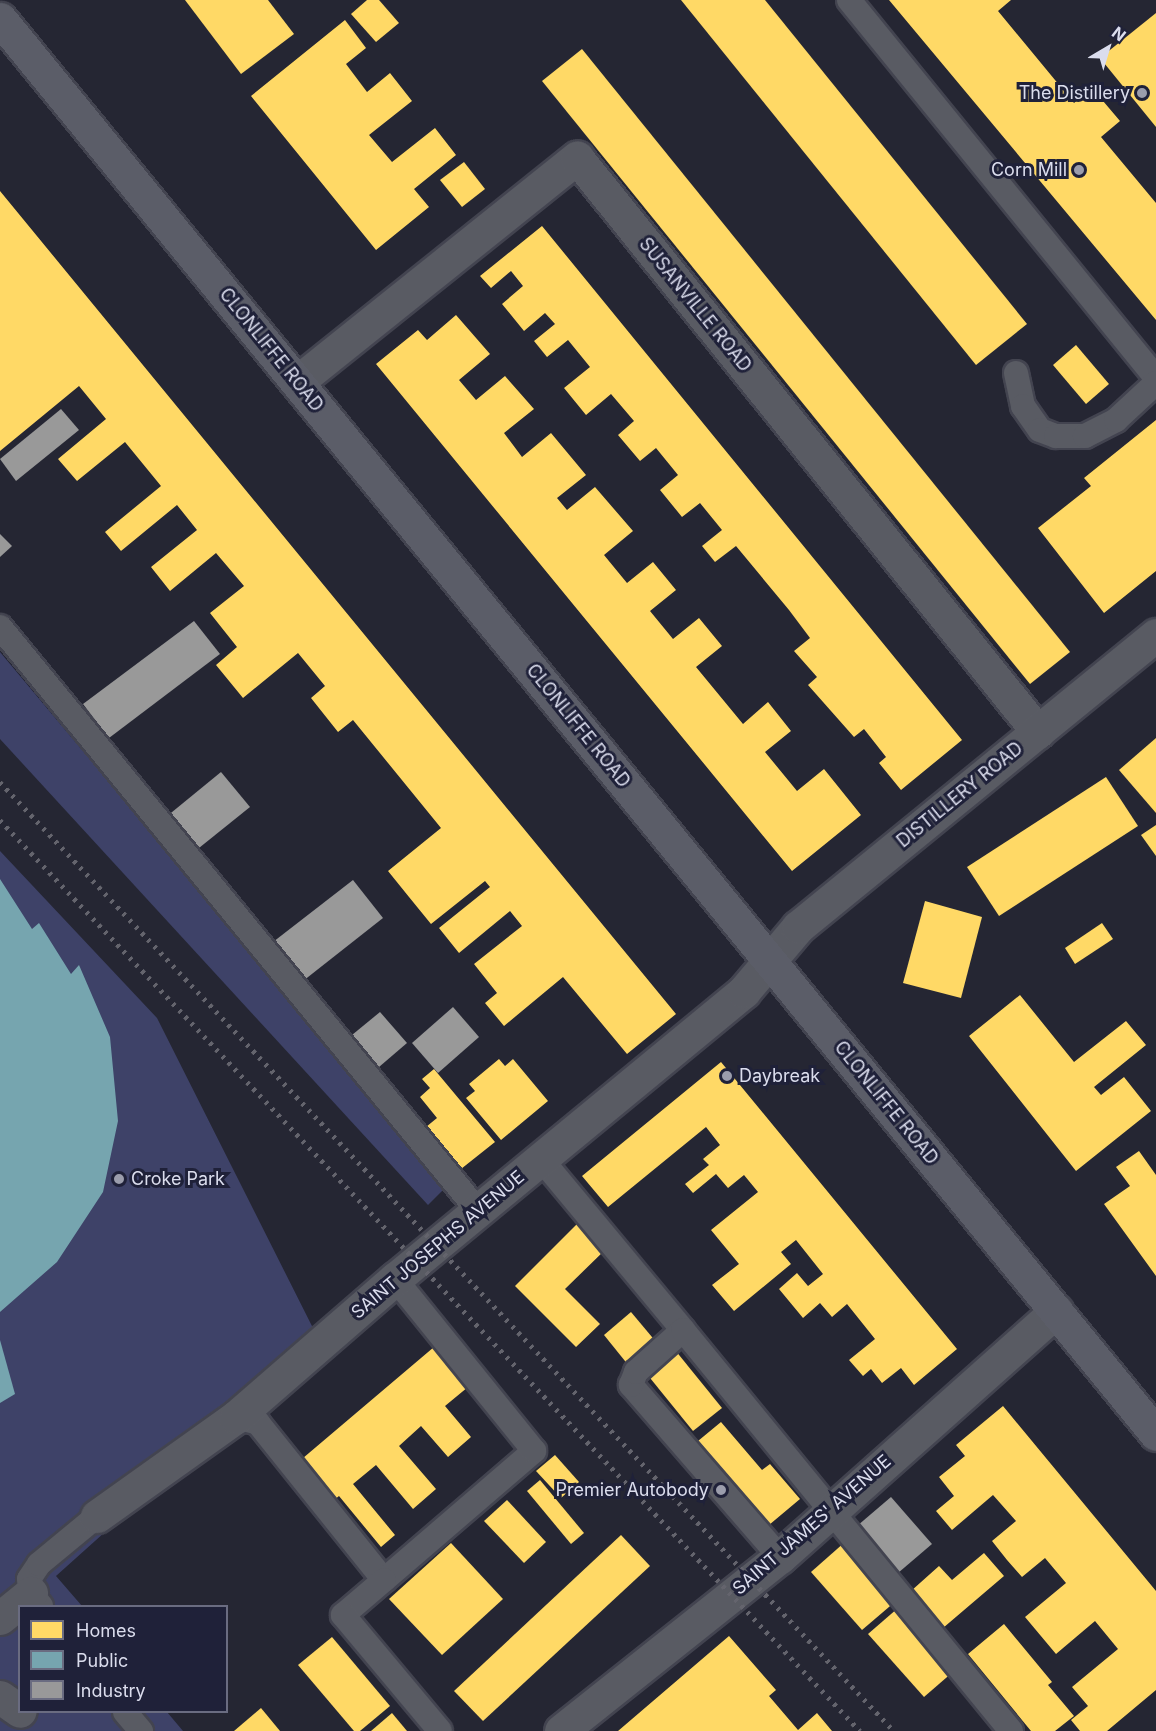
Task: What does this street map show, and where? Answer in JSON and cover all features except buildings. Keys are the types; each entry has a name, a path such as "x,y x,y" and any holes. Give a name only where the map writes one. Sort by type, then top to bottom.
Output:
{"main road":[{"name":"CLONLIFFE ROAD","path":"0,19 1156,1434"}],"street":[{"name":"SUSANVILLE ROAD","path":"297,382 577,158 1038,732"},
{"name":"DISTILLERY ROAD","path":"771,962 798,927 1156,635"},
{"name":"SAINT JOSEPHS AVENUE","path":"97,1516 236,1417 395,1279 744,991 771,962"},
{"name":"SAINT JAMES' AVENUE","path":"561,1731 780,1557 1056,1311"},
{"path":"0,1618 18,1609"},
{"path":"0,1697 18,1710"}],"lane":[{"path":"849,0 1156,378"},
{"path":"1017,373 1023,406 1040,430 1056,435 1085,436 1116,420 1156,383"},
{"path":"0,627 479,1212"},
{"path":"541,1159 1011,1731"},
{"path":"395,1279 534,1451 343,1615 440,1731"},
{"path":"683,1330 636,1372 631,1385 780,1557"},
{"path":"236,1417 258,1424 384,1580"},
{"path":"36,1600 29,1579 39,1564 97,1516"},
{"path":"126,1713 141,1731"}],"shaded area":[{"path":"0,652 447,1186 428,1205 0,739"},
{"name":"Croke Park","path":"0,851 157,1018 319,1340 56,1576 81,1605 18,1605 18,1713 168,1713 183,1731 0,1731"}],"railway":[{"path":"0,782 894,1731"},
{"path":"0,820 860,1731"}],"place":[{"name":"The Distillery","path":"1142,93"},
{"name":"Corn Mill","path":"1079,170"},
{"name":"Daybreak","path":"727,1076"},
{"name":"Croke Park","path":"119,1179"},
{"name":"Premier Autobody","path":"721,1490"}]}
